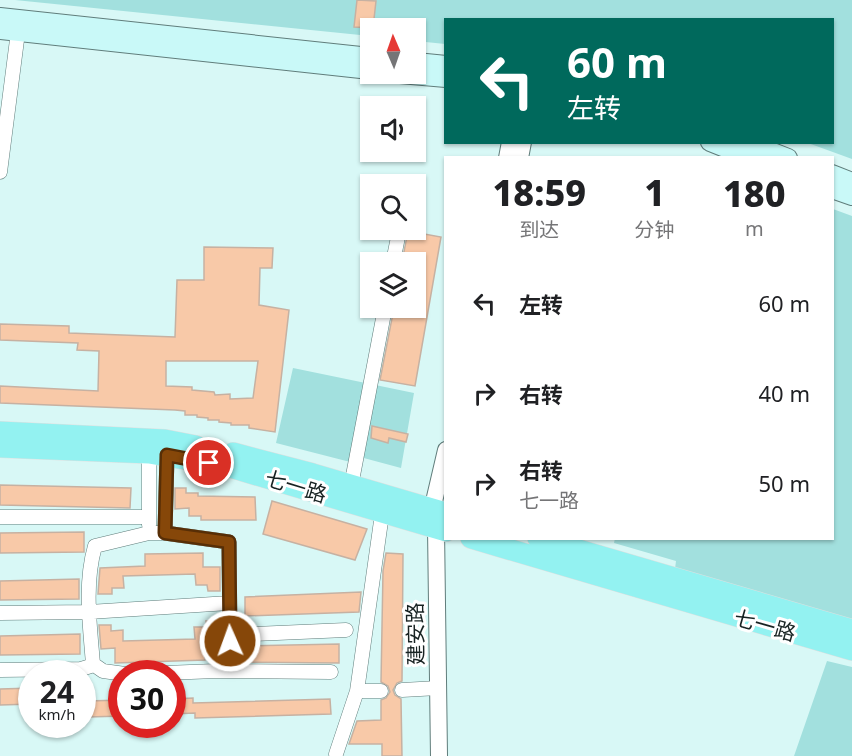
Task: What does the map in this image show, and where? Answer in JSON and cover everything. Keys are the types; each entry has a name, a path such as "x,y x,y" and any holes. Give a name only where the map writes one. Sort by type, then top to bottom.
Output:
{"main road":[{"path":"0,16 360,56"},
{"path":"9,31 360,69"},
{"path":"426,63 444,65"},
{"path":"426,76 444,78"},
{"path":"715,144 745,156"},
{"path":"752,144 783,156"},
{"path":"834,175 852,182"},
{"path":"834,190 852,196"},
{"name":"七一路","path":"0,432 165,440 229,452 351,486 441,519"},
{"name":"七一路","path":"0,447 158,454 230,467 441,519"},
{"name":"七一路","path":"478,540 852,650"},
{"name":"七一路","path":"545,540 852,630"}],"street":[{"path":"0,172 9,31"},
{"path":"351,486 383,318"},
{"path":"149,533 149,517 158,454"},
{"path":"158,454 165,533"},
{"name":"建安路","path":"439,756 441,519 444,478"},
{"path":"336,754 357,691 382,514"},
{"path":"1,517 149,517"},
{"path":"94,660 89,612 91,561 95,546 149,533 165,533 229,542 227,658 216,671"},
{"path":"0,613 89,612 229,603"},
{"path":"229,635 345,630"},
{"path":"0,670 18,670"},
{"path":"186,672 331,672"},
{"path":"402,690 438,688"},
{"path":"357,691 381,690"}],"shaded area":[{"path":"15,0 852,0 852,159 811,144 834,144 834,18 444,18 444,44 426,42 426,18 360,18 360,35"},
{"path":"834,209 852,216 852,622 675,569 676,561 614,543 615,540 834,540"},
{"path":"293,368 414,393 401,468 360,457 358,464 276,443"},
{"path":"827,661 852,667 852,756 794,756"}],"building":[{"path":"357,0 376,1 374,18 360,18 360,27 354,27"},
{"path":"426,234 441,237 415,386 380,380 392,318 426,318 426,252 404,252 406,240 426,240"},
{"path":"204,247 273,248 272,268 260,268 259,305 289,310 275,432 249,428 249,425 231,425 231,423 219,422 219,420 208,420 208,418 197,417 197,415 185,415 185,411 0,403 0,386 98,391 99,351 77,350 78,343 0,340 0,324 69,326 69,333 175,337 177,280 204,280","holes":["166,361 258,361 253,398 230,399 230,394 215,395 214,392 192,390 192,387 166,386"]},
{"path":"372,426 408,434 406,442 389,438 388,443 371,438"},
{"path":"0,485 131,488 130,508 0,505"},
{"path":"175,488 186,488 186,493 198,493 198,496 255,497 256,520 201,520 201,516 189,516 189,508 175,509"},
{"path":"272,501 367,529 355,560 263,534"},
{"path":"84,532 84,552 0,553 0,533"},
{"path":"203,553 203,567 220,567 220,591 208,591 207,585 196,585 195,574 123,576 124,588 112,588 112,594 98,594 100,568 145,566 145,554"},
{"path":"386,553 403,554 402,681 397,683 393,690 395,695 401,699 402,756 382,756 382,744 349,744 357,721 381,720 381,700 386,698 390,692 388,686 381,682 383,571"},
{"path":"79,579 79,599 0,600 0,581"},
{"path":"361,592 359,612 245,616 245,597"},
{"path":"206,621 221,621 220,647 204,648 205,660 115,660 115,648 101,649 99,625 111,625 111,631 123,630 123,641 195,639 194,627 207,627"},
{"path":"80,634 80,654 0,655 0,636"},
{"path":"339,644 339,663 238,662 238,646"},
{"path":"18,688 18,704 0,705 0,689"},
{"path":"186,698 193,698 193,703 330,699 331,714 195,718 195,713 186,713"},
{"path":"108,700 108,716 96,717 96,701"}],"route":[{"path":"209,463 167,455 165,533 229,542 230,641"}]}
